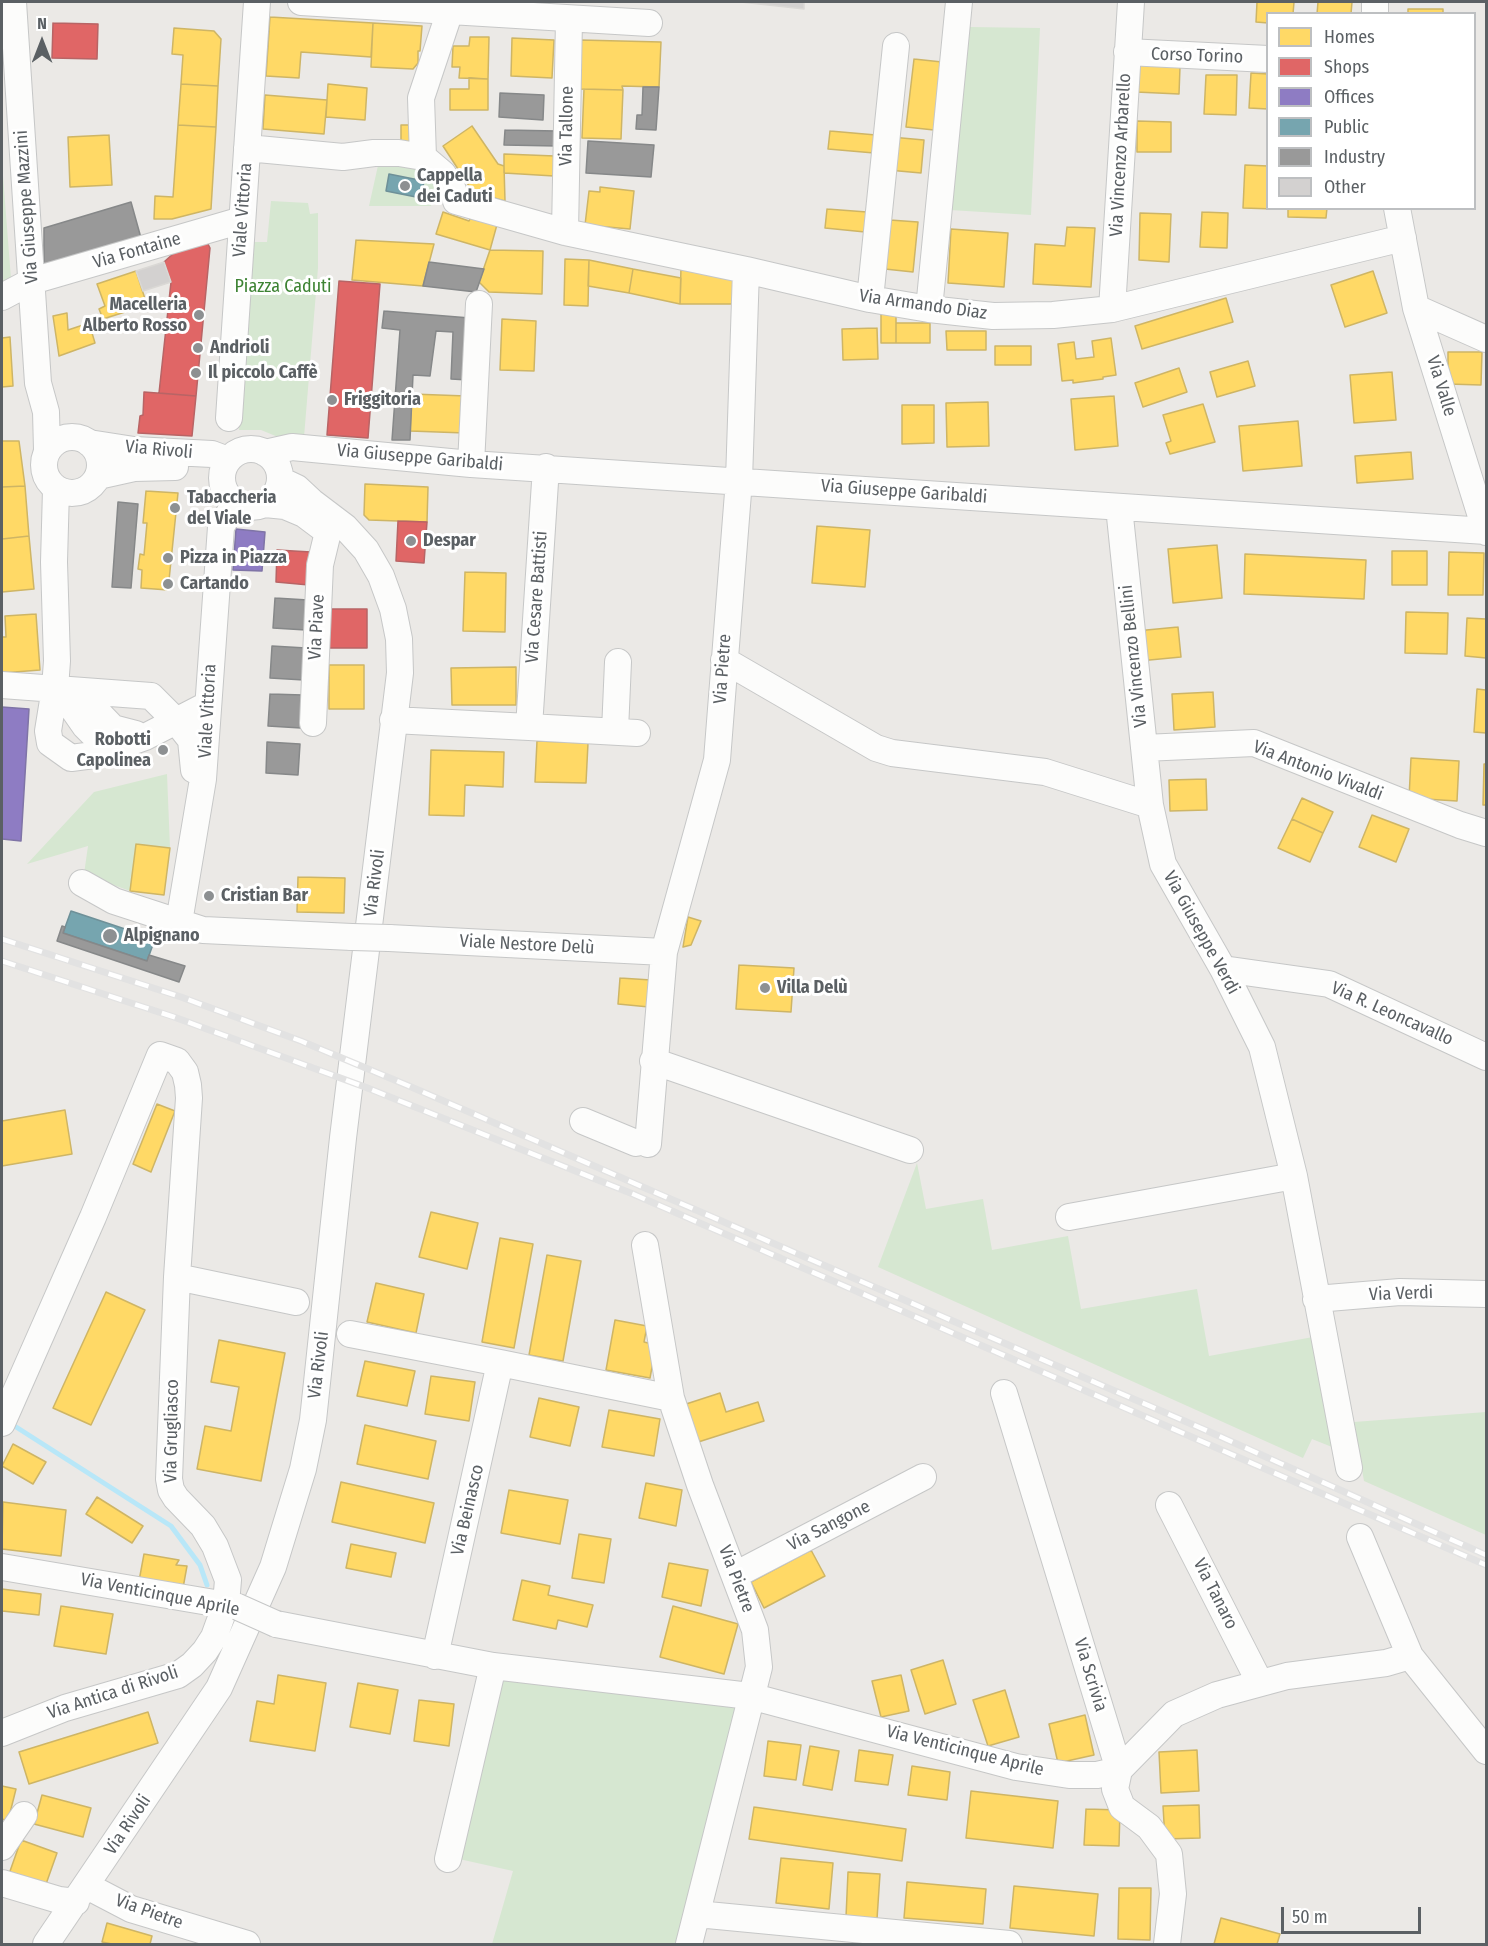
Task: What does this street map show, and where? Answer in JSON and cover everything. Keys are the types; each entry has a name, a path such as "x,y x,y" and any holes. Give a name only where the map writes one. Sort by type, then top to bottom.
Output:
{"street":[{"name":"Via Giuseppe Mazzini","path":"13,2 12,139 32,281 38,383 46,412 47,450"},
{"name":"Viale Vittoria","path":"229,418 257,2"},
{"path":"301,2 452,5 569,19 649,22"},
{"path":"929,309 958,2"},
{"name":"Via Vincenzo Arbarello","path":"1112,309 1131,2"},
{"path":"247,148 344,157 378,153 399,153 423,157 421,98 452,5"},
{"name":"Via Tallone","path":"565,232 569,19"},
{"path":"870,299 896,46"},
{"name":"Corso Torino","path":"1127,52 1266,59"},
{"name":"Via Armando Diaz","path":"423,157 443,174 453,190 456,201 565,232 870,299 929,309 993,316 1053,315 1112,309 1403,238"},
{"name":"Via Valle","path":"1397,210 1416,308 1486,532"},
{"name":"Via Fontaine","path":"2,297 32,281 242,220"},
{"name":"Via Pietre","path":"583,1121 636,1143 648,1142 653,1061 664,952 717,760 739,480 746,270"},
{"path":"471,464 478,304"},
{"path":"1416,308 1486,339"},
{"name":"Via Giuseppe Mazzini","path":"46,412 80,440"},
{"path":"61,439 80,440 98,456 100,466 98,476 87,489 77,493 66,493 49,483 43,465 47,450 61,439"},
{"name":"Via Rivoli","path":"80,440 134,450 212,454 224,470 211,472 191,466 134,468 98,476"},
{"path":"243,450 258,450 274,466 276,493 265,504 247,507 235,503 226,495 224,470 243,450"},
{"name":"Via Giuseppe Garibaldi","path":"274,466 323,450 471,464 546,467 1486,532"},
{"name":"Via Rivoli","path":"46,1944 82,1894 219,1688 273,1567 303,1469 313,1420 342,1150 400,673 399,639 393,609 381,576 366,550 345,527 312,502 274,466"},
{"name":"Via Cesare Battisti","path":"529,727 546,467"},
{"path":"56,489 54,562 57,661 48,731 50,743 70,758 94,755 145,737 207,705"},
{"name":"Viale Vittoria","path":"179,922 204,779 207,705 221,527 235,503"},
{"name":"Via Rivoli","path":"265,504 285,506 304,514 335,537 354,561 378,613 393,720"},
{"name":"Via Vincenzo Bellini","path":"1119,507 1150,805"},
{"name":"Via Piave","path":"313,723 320,565 328,532"},
{"path":"724,660 876,748 892,753 1045,772 1150,805"},
{"path":"393,720 626,732 618,662"},
{"path":"2,685 151,696 191,740 198,809"},
{"path":"55,688 83,697 113,728 145,737"},
{"name":"Via Antonio Vivaldi","path":"1144,748 1254,743 1460,825 1486,833"},
{"name":"Via Giuseppe Verdi","path":"1150,805 1163,864 1223,969 1262,1047 1294,1176 1349,1468"},
{"path":"82,883 114,901 179,922"},
{"name":"Viale Nestore Delù","path":"179,922 204,930 664,952"},
{"name":"Via R. Leoncavallo","path":"1223,969 1329,984 1486,1057"},
{"name":"Via Grugliasco","path":"2,1423 93,1216 160,1055 177,1061 189,1085 189,1098 177,1277 169,1479 171,1490 176,1498 203,1526 215,1546 228,1580 228,1593 232,1606"},
{"path":"653,1061 910,1150"},
{"path":"1069,1217 1294,1176"},
{"name":"Via Pietre","path":"645,1245 670,1398 755,1630 759,1666 689,1944"},
{"path":"177,1277 297,1302"},
{"name":"Via Verdi","path":"1316,1299 1400,1293 1486,1294"},
{"path":"350,1334 670,1398"},
{"name":"Via Beinasco","path":"435,1656 500,1364"},
{"name":"Via Scrivia","path":"1004,1393 1119,1770 1115,1788 1122,1807 1149,1827 1169,1854 1173,1894 1167,1944"},
{"name":"Via Sangone","path":"735,1575 923,1477"},
{"name":"Via Tanaro","path":"1169,1505 1260,1683"},
{"path":"1360,1537 1410,1656 1486,1751"},
{"name":"Via Venticinque Aprile","path":"2,1567 232,1606 276,1624 435,1656 493,1666 750,1696 1016,1767 1069,1775 1097,1775 1119,1770"},
{"name":"Via Antica di Rivoli","path":"2,1733 65,1708 178,1675 192,1665 210,1644 232,1606"},
{"path":"1119,1770 1174,1714 1217,1695 1287,1676 1386,1663 1410,1656"},
{"path":"448,1859 493,1666"},
{"path":"2,1847 24,1815"},
{"path":"2,1883 59,1900 82,1894"},
{"name":"Via Pietre","path":"82,1894 247,1944"},
{"path":"697,1914 1009,1944"}],"green space":[{"path":"970,27 1040,28 1031,215 950,210"},
{"path":"389,159 438,176 431,206 369,206 379,161"},
{"path":"2,163 11,279 2,282"},
{"name":"Piazza Caduti","path":"271,201 308,203 310,214 318,213 318,268 304,437 278,437 261,430 239,430 254,242 267,242"},
{"path":"167,774 170,848 136,844 130,891 84,874 88,846 27,864 94,792"},
{"path":"917,1163 926,1209 983,1199 992,1250 1068,1236 1081,1309 1197,1289 1209,1356 1313,1337 1333,1429 1332,1447 1312,1439 1303,1458 878,1267"},
{"path":"1486,1412 1486,1535 1364,1481 1354,1422"},
{"path":"503,1667 750,1696 675,1944 492,1944 513,1871 459,1859"}],"building: Homes":[{"path":"1257,2 1294,2 1293,12 1266,12 1266,23 1256,22"},
{"path":"1318,2 1352,2 1351,12 1317,12"},
{"path":"1408,9 1443,9 1443,12 1408,12"},
{"path":"270,17 373,23 371,57 301,52 299,78 266,76"},
{"path":"373,23 422,26 418,63 413,69 371,67"},
{"path":"174,28 214,31 221,39 218,86 181,84 183,55 172,54"},
{"path":"470,37 489,37 488,79 459,78 460,67 452,67 453,46 469,46"},
{"path":"512,38 554,40 552,78 511,76"},
{"path":"580,40 661,42 659,87 622,86 623,90 579,89"},
{"path":"914,59 942,62 934,130 906,127"},
{"path":"1138,64 1180,67 1179,94 1136,92"},
{"path":"1251,73 1266,74 1266,109 1249,108"},
{"path":"1206,75 1237,75 1236,115 1204,114"},
{"path":"469,78 488,79 488,110 450,110 450,89 469,89"},
{"path":"181,84 218,86 216,127 178,125"},
{"path":"328,84 367,88 365,120 326,117"},
{"path":"584,89 623,90 621,139 582,138"},
{"path":"265,95 327,100 324,134 263,129"},
{"path":"1137,121 1171,122 1171,152 1137,152"},
{"path":"178,125 216,127 211,209 172,219 154,219 155,196 173,197"},
{"path":"401,125 414,125 414,142 401,142"},
{"path":"472,126 498,164 504,166 505,201 473,192 443,146"},
{"path":"830,131 876,135 874,153 828,149"},
{"path":"109,135 112,185 70,187 68,137"},
{"path":"891,137 924,140 921,173 888,170"},
{"path":"504,154 555,156 554,176 504,173"},
{"path":"1245,165 1266,166 1266,209 1243,208"},
{"path":"600,187 634,191 630,229 585,225 589,191 600,192"},
{"path":"827,209 867,212 865,232 825,228"},
{"path":"1288,210 1327,210 1326,218 1288,217"},
{"path":"443,212 469,221 473,213 498,221 490,250 436,234"},
{"path":"1202,212 1228,213 1227,248 1200,247"},
{"path":"1140,213 1171,214 1169,262 1139,260"},
{"path":"890,220 918,222 913,272 885,269"},
{"path":"1067,227 1095,228 1091,287 1033,284 1035,244 1065,246"},
{"path":"951,229 1008,233 1004,287 948,283"},
{"path":"356,240 434,244 423,286 352,280"},
{"path":"490,250 543,251 542,294 489,292 479,282"},
{"path":"565,259 589,260 588,306 564,305"},
{"path":"589,260 633,269 629,293 588,286"},
{"path":"681,267 733,278 733,304 680,304"},
{"path":"633,269 681,278 680,304 629,293"},
{"path":"136,271 147,305 103,319 99,309 105,306 97,284"},
{"path":"1373,271 1387,313 1345,327 1331,285"},
{"path":"1226,298 1233,322 1142,349 1135,326"},
{"path":"881,311 896,311 896,343 881,343"},
{"path":"67,313 68,330 89,323 95,343 59,356 53,316"},
{"path":"502,319 536,321 534,371 500,370"},
{"path":"896,323 930,323 930,343 896,343"},
{"path":"877,328 878,359 843,360 842,329"},
{"path":"946,331 986,331 986,350 947,350"},
{"path":"10,337 13,386 2,387 2,338"},
{"path":"1111,338 1116,375 1073,383 1073,380 1062,381 1058,344 1074,342 1076,359 1094,357 1092,341"},
{"path":"995,346 1031,346 1031,365 995,365"},
{"path":"1448,352 1482,352 1481,385 1448,384"},
{"path":"1248,361 1255,386 1217,397 1210,372"},
{"path":"1179,368 1187,392 1143,407 1135,383"},
{"path":"1392,372 1396,420 1354,423 1350,375"},
{"path":"412,394 466,396 465,433 410,431"},
{"path":"1114,396 1118,446 1075,450 1071,399"},
{"path":"988,402 989,446 947,447 946,403"},
{"path":"1203,404 1215,442 1170,454 1166,443 1171,441 1163,415"},
{"path":"902,405 934,405 934,443 902,444"},
{"path":"1298,421 1302,466 1243,471 1239,426"},
{"path":"2,441 19,441 25,486 2,487"},
{"path":"1411,452 1413,479 1357,483 1355,456"},
{"path":"365,484 428,487 427,522 369,520 364,515"},
{"path":"25,486 29,536 2,539 2,487"},
{"path":"146,491 178,493 168,590 141,588 142,570 138,569 140,554 144,555 147,523 143,523"},
{"path":"817,526 870,530 865,587 812,583"},
{"path":"29,536 34,589 2,592 2,539"},
{"path":"1217,545 1222,598 1173,603 1168,549"},
{"path":"1392,551 1427,551 1427,585 1392,585"},
{"path":"1449,552 1484,553 1483,595 1448,595"},
{"path":"1245,554 1366,560 1364,599 1244,594"},
{"path":"465,572 506,573 505,632 463,631"},
{"path":"1406,612 1448,613 1447,654 1405,653"},
{"path":"36,614 40,670 2,673 2,637 6,637 5,616"},
{"path":"1467,618 1486,619 1486,658 1465,656"},
{"path":"1178,627 1181,657 1139,661 1136,631"},
{"path":"329,665 364,665 364,709 329,709"},
{"path":"516,667 516,705 452,705 451,668"},
{"path":"1477,689 1486,690 1486,733 1474,732"},
{"path":"1213,692 1215,727 1174,730 1172,694"},
{"path":"537,741 588,743 586,783 535,782"},
{"path":"431,750 504,752 503,787 465,785 464,816 429,815"},
{"path":"1411,758 1459,761 1457,801 1409,798"},
{"path":"1484,764 1486,764 1486,805 1483,805"},
{"path":"1206,779 1207,810 1170,811 1169,780"},
{"path":"1302,798 1333,812 1323,833 1292,819"},
{"path":"1372,815 1409,829 1396,862 1359,847"},
{"path":"1292,819 1323,833 1310,862 1278,848"},
{"path":"136,844 170,848 164,895 130,891"},
{"path":"298,877 345,878 344,913 297,912"},
{"path":"688,917 701,921 691,945 683,947"},
{"name":"Villa Delù","path":"739,965 794,968 791,1012 736,1009"},
{"path":"620,978 651,980 649,1007 618,1004"},
{"path":"157,1104 175,1111 151,1172 133,1164"},
{"path":"65,1110 72,1154 2,1166 2,1121"},
{"path":"431,1212 478,1223 467,1269 419,1257"},
{"path":"500,1238 533,1244 514,1348 482,1342"},
{"path":"547,1255 581,1261 563,1361 529,1355"},
{"path":"376,1283 424,1294 416,1333 367,1322"},
{"path":"106,1292 145,1310 91,1425 53,1408"},
{"path":"615,1320 647,1326 644,1342 656,1345 650,1378 606,1370"},
{"path":"219,1340 285,1353 261,1481 197,1469 205,1426 231,1431 239,1387 211,1382"},
{"path":"365,1361 415,1371 407,1406 357,1396"},
{"path":"431,1376 475,1382 469,1421 425,1414"},
{"path":"720,1393 726,1412 758,1402 764,1421 692,1444 680,1406"},
{"path":"539,1398 579,1407 570,1446 530,1437"},
{"path":"609,1410 660,1419 654,1456 602,1447"},
{"path":"365,1425 436,1441 428,1479 357,1464"},
{"path":"13,1444 46,1462 33,1484 2,1466"},
{"path":"341,1482 434,1503 425,1543 332,1522"},
{"path":"646,1483 682,1490 676,1526 639,1518"},
{"path":"509,1490 568,1500 560,1544 501,1533"},
{"path":"97,1497 143,1526 132,1543 86,1514"},
{"path":"3,1502 66,1510 61,1556 2,1549"},
{"path":"579,1534 611,1539 604,1583 572,1578"},
{"path":"351,1544 396,1553 391,1577 346,1568"},
{"path":"811,1550 825,1576 764,1608 751,1582"},
{"path":"144,1554 179,1560 176,1565 187,1566 183,1588 139,1581"},
{"path":"669,1563 708,1570 701,1606 662,1597"},
{"path":"522,1580 550,1586 548,1595 593,1605 587,1627 558,1620 556,1629 513,1620"},
{"path":"2,1589 41,1594 39,1615 2,1611"},
{"path":"61,1606 113,1614 106,1654 54,1646"},
{"path":"673,1606 738,1624 724,1674 660,1657"},
{"path":"943,1660 956,1704 925,1714 911,1670"},
{"path":"278,1675 326,1683 315,1751 250,1741 257,1701 274,1704"},
{"path":"901,1675 909,1711 881,1717 872,1681"},
{"path":"358,1683 398,1690 390,1734 350,1727"},
{"path":"1005,1690 1019,1737 988,1746 973,1700"},
{"path":"419,1700 454,1704 449,1746 414,1741"},
{"path":"148,1712 158,1743 29,1784 19,1752"},
{"path":"1085,1715 1094,1755 1058,1763 1049,1724"},
{"path":"768,1741 801,1745 796,1780 764,1776"},
{"path":"810,1746 839,1751 832,1790 803,1785"},
{"path":"859,1750 893,1755 888,1785 855,1781"},
{"path":"1197,1750 1199,1791 1161,1793 1159,1752"},
{"path":"912,1766 950,1772 947,1800 908,1795"},
{"path":"2,1786 16,1789 8,1821 2,1819"},
{"path":"971,1791 1058,1801 1053,1848 966,1838"},
{"path":"42,1795 91,1808 83,1837 34,1824"},
{"path":"1199,1805 1200,1838 1165,1839 1163,1806"},
{"path":"754,1807 906,1829 902,1861 749,1839"},
{"path":"1086,1809 1120,1810 1119,1846 1084,1845"},
{"path":"21,1840 57,1853 45,1887 9,1874"},
{"path":"781,1858 833,1863 829,1909 776,1903"},
{"path":"848,1872 880,1874 877,1919 846,1917"},
{"path":"907,1882 986,1889 983,1924 904,1918"},
{"path":"1014,1886 1098,1894 1094,1936 1010,1928"},
{"path":"1119,1888 1151,1888 1150,1940 1118,1939"},
{"path":"1221,1918 1280,1934 1277,1944 1214,1944"},
{"path":"107,1923 152,1936 150,1944 102,1942"}],"building: Shops":[{"path":"53,23 98,24 97,59 52,58"},
{"path":"202,242 208,244 210,248 196,396 159,393 171,282 164,262 175,252"},
{"path":"339,281 380,284 368,438 327,435"},
{"path":"144,392 196,396 192,436 138,433 140,416 143,415"},
{"name":"Despar","path":"398,521 427,522 424,563 396,561"},
{"path":"277,550 311,552 309,585 276,582"},
{"path":"326,609 367,609 367,648 326,648"}],"building: Offices":[{"path":"236,529 265,532 262,571 233,570"},
{"path":"2,707 29,709 21,841 2,839"}],"building: Public":[{"name":"Cappella dei Caduti","path":"389,174 424,181 421,198 386,191"},
{"path":"71,911 155,939 147,961 63,933"}],"building: Industry":[{"path":"643,87 659,87 656,130 636,129 637,115 642,115"},
{"path":"500,93 544,95 543,120 499,117"},
{"path":"505,130 557,131 557,146 504,145"},
{"path":"588,141 654,145 651,177 586,173"},
{"path":"131,202 141,238 44,266 44,228"},
{"path":"429,262 484,269 476,292 423,286"},
{"path":"384,311 470,318 468,380 451,379 453,332 436,331 430,376 413,375 410,440 392,440 400,330 382,328"},
{"path":"118,502 138,504 131,588 112,587"},
{"path":"275,598 308,600 306,630 273,628"},
{"path":"272,646 306,648 304,680 270,678"},
{"path":"270,694 303,695 301,728 268,726"},
{"path":"267,742 300,744 298,775 266,773"},
{"path":"62,926 65,927 63,933 147,961 149,955 185,966 179,982 57,941"}],"building: Other":[{"path":"741,2 804,2 804,9"},
{"path":"164,262 171,282 143,291 136,271"}],"waterway":[{"path":"13,1425 171,1526 200,1565 207,1585"}],"railway":[{"path":"2,939 181,997 301,1041 1210,1432 1486,1555"},
{"path":"2,961 174,1017 365,1087 633,1194 1486,1565"}],"place":[{"name":"Cappella dei Caduti","path":"405,186"},
{"name":"Macelleria Alberto Rosso","path":"199,315"},
{"name":"Andrioli","path":"198,348"},
{"name":"Il piccolo Caffè","path":"196,373"},
{"name":"Friggitoria","path":"332,400"},
{"name":"Tabaccheria del Viale","path":"175,508"},
{"name":"Despar","path":"411,541"},
{"name":"Pizza in Piazza","path":"168,558"},
{"name":"Cartando","path":"168,584"},
{"name":"Robotti Capolinea","path":"163,750"},
{"name":"Cristian Bar","path":"209,896"},
{"name":"Alpignano","path":"110,936"},
{"name":"Villa Delù","path":"765,988"}]}
